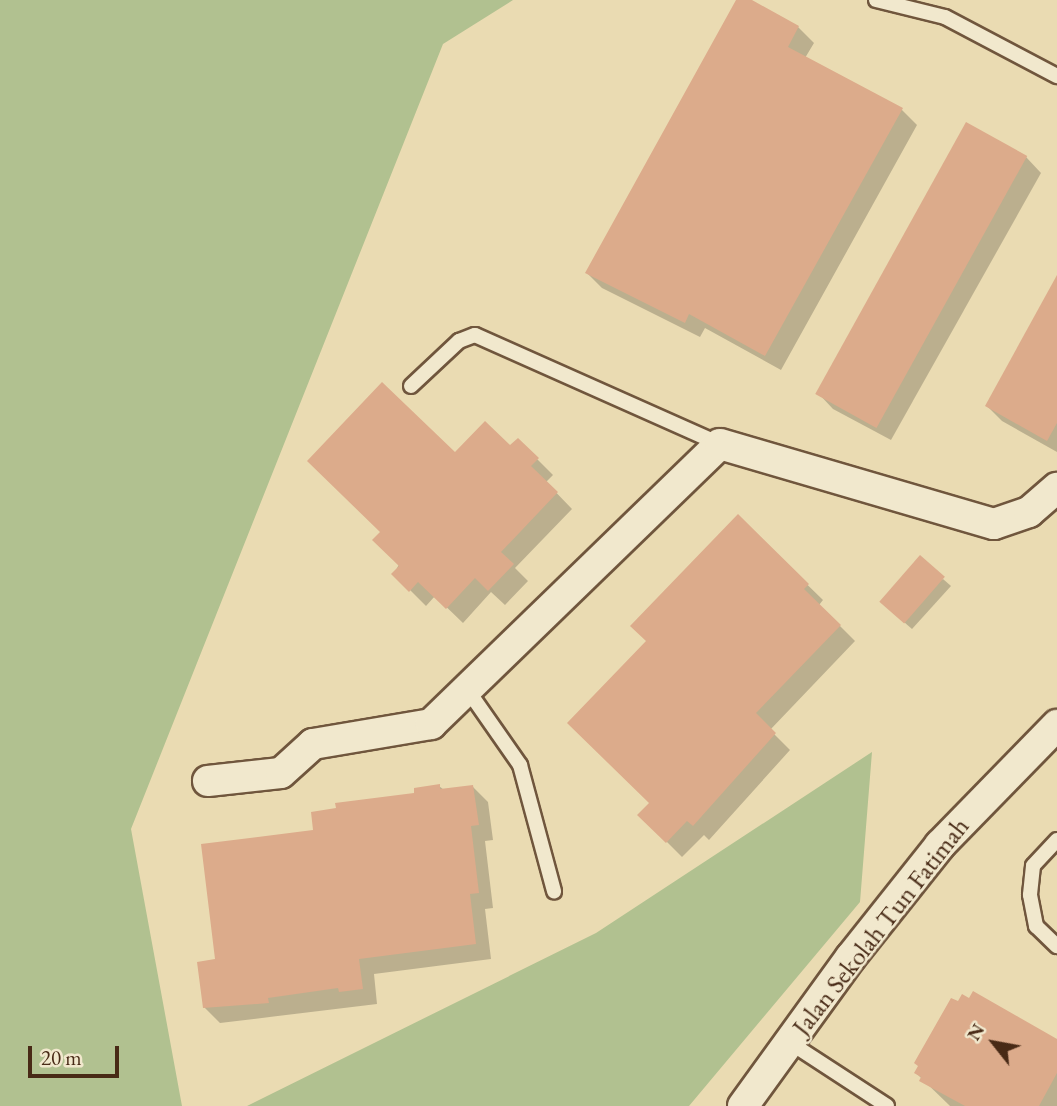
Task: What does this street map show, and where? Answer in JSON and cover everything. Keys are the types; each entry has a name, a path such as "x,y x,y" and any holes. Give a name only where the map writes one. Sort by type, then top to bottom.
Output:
{"street":[{"path":"208,781 281,773 313,744 431,724 720,444 994,524 1029,512 1057,488"},
{"name":"Jalan Sekolah Tun Fatimah","path":"743,1106 940,845 1057,725"}],"lane":[{"path":"876,0 944,17 1057,76"},
{"path":"411,386 459,341 475,335 720,444"},
{"path":"467,689 520,765 554,891"},
{"path":"1057,840 1033,866 1030,895 1036,926 1057,946"},
{"path":"789,1042 879,1104"}],"green space":[{"path":"0,0 513,0 443,44 131,829 182,1106 0,1106"},
{"path":"872,752 860,902 689,1106 247,1106 596,933"}],"building":[{"path":"736,0 752,0 799,26 788,47 903,108 765,356 689,314 685,323 585,273"},
{"path":"966,122 1027,156 876,428 815,394"},
{"path":"1057,275 1057,423 1047,441 985,406"},
{"path":"382,382 455,452 485,421 510,445 518,438 539,458 531,466 558,492 501,552 514,564 488,591 475,578 446,609 418,582 409,592 391,574 399,566 372,540 380,532 307,461"},
{"path":"738,514 809,584 804,589 841,625 756,713 776,733 693,826 687,821 666,843 637,815 649,803 567,723 646,641 630,626"},
{"path":"920,555 945,577 904,623 879,602"},
{"path":"440,784 440,789 473,785 479,825 471,826 479,893 470,894 476,944 359,959 363,989 339,992 338,988 268,998 269,1003 203,1008 197,962 215,959 201,844 313,830 311,812 336,808 335,803 414,793 414,788"},
{"path":"973,991 1057,1039 1057,1073 1039,1106 965,1106 919,1081 921,1077 914,1073 918,1066 914,1063 951,998 958,1001 962,994 969,998"}]}
